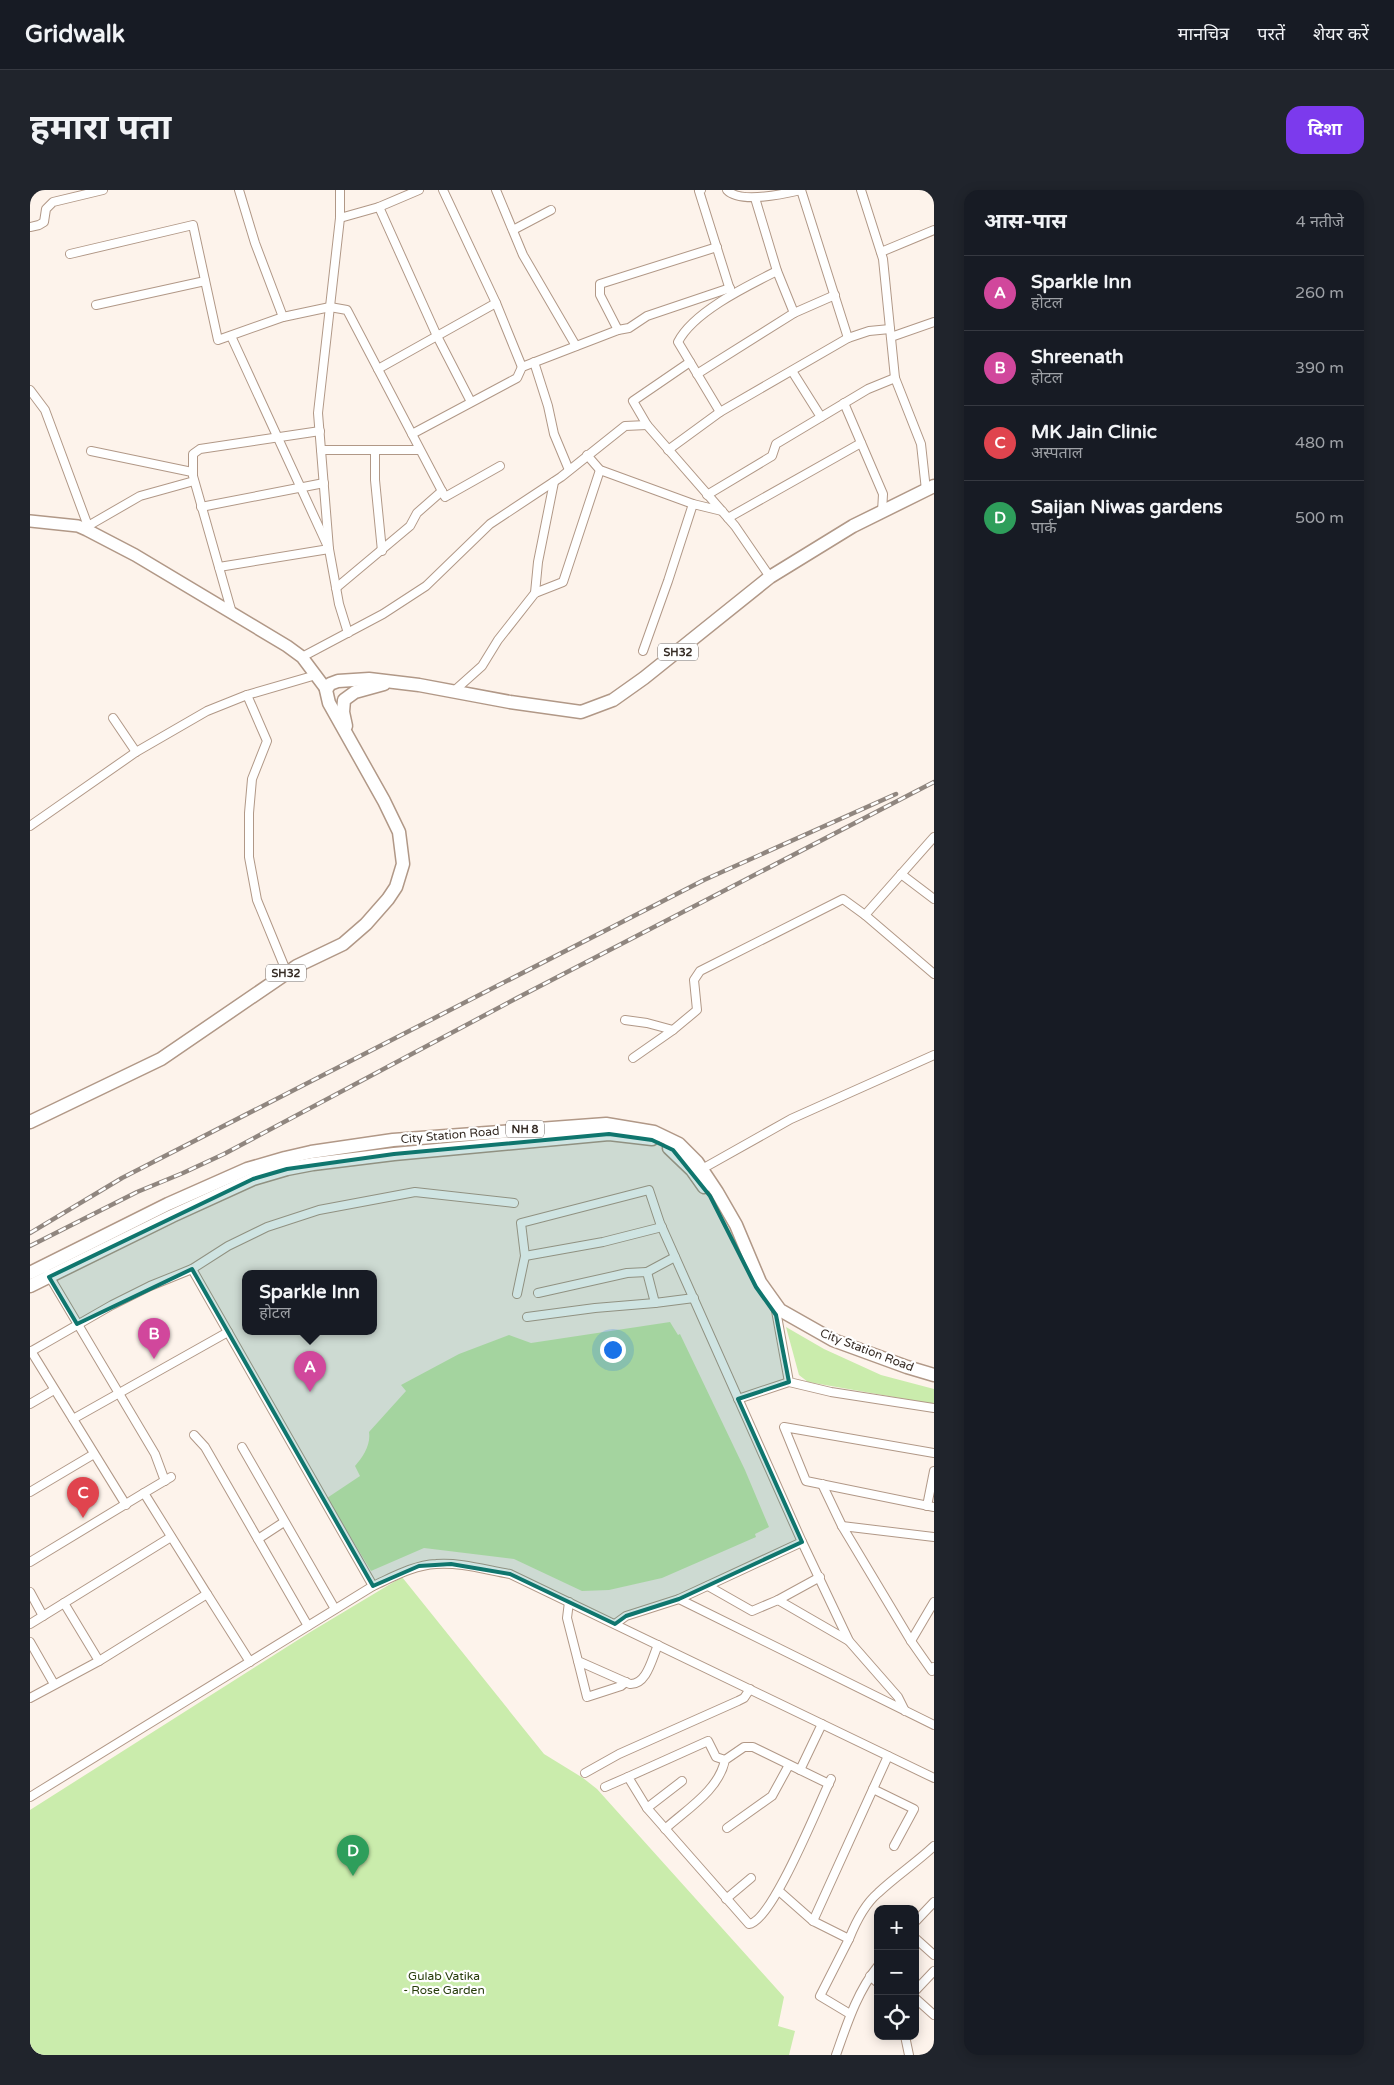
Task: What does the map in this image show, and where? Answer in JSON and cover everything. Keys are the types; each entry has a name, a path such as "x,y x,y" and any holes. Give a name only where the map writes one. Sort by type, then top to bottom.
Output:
{"main road":[{"name":"SH32","path":"30,1122 161,1059 287,973 343,944 388,899 401,876 403,855 399,832 329,703 326,689 334,682 351,679 392,682 552,709 581,712 613,700 644,678 770,577 853,526 930,488"},
{"path":"344,700 363,689 392,682"},
{"path":"326,689 331,686 343,692 343,712 352,745"},
{"name":"City Station Road","path":"30,1286 46,1271 168,1204 248,1169 311,1152 384,1141 606,1124 654,1132 679,1144 702,1169 736,1225 760,1282 775,1308 833,1340 934,1375"},
{"name":"City Station Road","path":"30,1273 46,1271 253,1179 287,1169 394,1154 609,1134 652,1140 673,1150 692,1170 710,1196 729,1229 756,1287 798,1330 830,1347 904,1375 934,1383"}],"street":[{"path":"30,227 44,222 48,205 103,190"},
{"path":"239,190 255,243 283,317"},
{"path":"340,190 340,218 318,413 329,549 336,588 348,633"},
{"path":"340,218 379,207 419,190"},
{"path":"443,190 496,303 522,367"},
{"path":"496,190 523,255 576,346"},
{"path":"701,190 699,191 731,291"},
{"path":"727,190 730,194 755,198 801,190 848,338"},
{"path":"861,190 883,260 895,378 921,444 930,488"},
{"path":"755,198 777,271 794,313"},
{"path":"379,207 438,336 471,402"},
{"path":"513,230 551,210"},
{"path":"70,254 193,226 218,340 283,317 330,307 347,310 445,497 500,466"},
{"path":"881,252 934,230"},
{"path":"618,330 600,295 600,284 717,247"},
{"path":"412,434 517,378 522,367 618,330 628,328 648,316 731,291 777,271"},
{"path":"96,305 205,281"},
{"path":"720,412 678,342 684,329 731,291"},
{"path":"697,374 794,313 835,294"},
{"path":"378,369 496,303"},
{"path":"668,450 720,412 848,338 869,331 891,333 934,322"},
{"path":"231,336 329,549"},
{"path":"534,362 548,406 554,434 569,470"},
{"path":"690,362 633,400 646,425 728,518 770,577"},
{"path":"792,371 821,417"},
{"path":"707,495 772,456 776,444 868,389 895,378"},
{"path":"30,390 45,410 88,528"},
{"path":"844,403 883,494 882,512"},
{"path":"302,657 383,614 426,586 490,524 554,482 625,426 646,425"},
{"path":"232,613 194,481 192,457 197,450 320,431"},
{"path":"728,518 861,443"},
{"path":"321,450 420,450"},
{"path":"376,450 375,480 382,551"},
{"path":"91,452 192,472"},
{"path":"587,455 600,470 693,504 722,511"},
{"path":"535,592 563,582 600,470"},
{"path":"88,528 140,496 194,481"},
{"path":"454,691 482,666 498,640 535,592 538,562 554,482"},
{"path":"201,507 324,483"},
{"path":"336,588 410,526 416,513 442,492"},
{"path":"642,651 668,581 693,504"},
{"path":"30,521 88,528 232,613 302,657 326,689"},
{"path":"219,567 329,549"},
{"path":"30,826 136,752 206,711 247,695 316,675"},
{"path":"247,695 267,741 252,779 249,814 250,857 257,900 287,973"},
{"path":"113,718 136,752"},
{"path":"865,914 934,837"},
{"path":"901,874 934,899"},
{"path":"633,1058 673,1030 697,1010 694,980 700,971 843,899 865,914 934,974"},
{"path":"625,1020 648,1023 673,1030"},
{"path":"702,1169 791,1119 934,1055"},
{"path":"517,1294 525,1256 521,1222 649,1190 675,1257 848,1641"},
{"path":"126,1505 30,1352 77,1324 150,1286 192,1269 228,1246 267,1227 319,1210 415,1192 514,1203"},
{"path":"525,1256 603,1242 662,1227"},
{"path":"538,1293 627,1273 647,1272 675,1257"},
{"path":"192,1269 373,1586"},
{"path":"30,1562 168,1479 46,1271"},
{"path":"647,1272 655,1303"},
{"path":"527,1317 694,1298"},
{"path":"775,1308 789,1382"},
{"path":"73,1419 228,1332"},
{"path":"738,1399 789,1382 830,1392 934,1408"},
{"path":"30,1404 54,1390"},
{"path":"934,1453 784,1427 806,1481 931,1506 934,1471"},
{"path":"194,1435 205,1447 308,1626"},
{"path":"242,1447 335,1609"},
{"path":"30,1492 94,1454"},
{"path":"822,1484 842,1526 912,1641 932,1671 934,1667"},
{"path":"144,1493 250,1662"},
{"path":"258,1539 284,1522"},
{"path":"842,1526 934,1537"},
{"path":"30,1624 171,1536"},
{"path":"615,1624 626,1616 679,1599 802,1542"},
{"path":"30,1797 373,1586 419,1566 436,1564 451,1564 510,1574 934,1778"},
{"path":"708,1586 752,1611 778,1600 820,1577"},
{"path":"30,1592 43,1616"},
{"path":"30,1698 99,1661 207,1594"},
{"path":"679,1599 934,1725"},
{"path":"778,1600 848,1641 898,1697 904,1711"},
{"path":"569,1602 567,1618 587,1697 621,1686 626,1682"},
{"path":"64,1603 99,1661"},
{"path":"912,1641 934,1604"},
{"path":"30,1642 54,1684"},
{"path":"578,1661 633,1684 642,1679 658,1645"},
{"path":"584,1773 619,1754 744,1698 750,1689"},
{"path":"800,1770 822,1724"},
{"path":"605,1787 708,1741 716,1757 725,1760"},
{"path":"628,1777 647,1808 746,1923 751,1924 779,1891 830,1782 749,1746 744,1747 725,1760 723,1771 715,1785 665,1828"},
{"path":"813,1921 888,1756"},
{"path":"726,1828 772,1796 789,1764"},
{"path":"647,1808 682,1781"},
{"path":"873,1789 914,1809 894,1846"},
{"path":"850,2014 820,1996 854,1927 876,1894 916,1864 934,1846"},
{"path":"726,1899 750,1878"},
{"path":"779,1891 813,1921 848,1939"},
{"path":"919,1918 934,1902"},
{"path":"919,1942 934,1956"},
{"path":"836,2055 850,2014 874,1971"},
{"path":"919,1987 934,1971"},
{"path":"870,1976 874,1980"},
{"path":"919,2002 934,2016"},
{"path":"906,2040 909,2055"}],"highlighted area":[{"path":"609,1134 652,1140 673,1150 710,1196 756,1287 776,1315 789,1382 738,1399 802,1542 679,1599 626,1616 615,1624 510,1574 451,1564 419,1566 373,1586 192,1269 77,1324 49,1277 253,1179 287,1169 394,1154"}],"green space":[{"path":"670,1322 678,1335 680,1334 745,1470 769,1527 755,1534 756,1537 662,1578 609,1590 582,1591 514,1559 424,1548 371,1571 327,1498 360,1476 355,1466 366,1450 369,1442 369,1432 406,1391 401,1385 459,1354 509,1335 531,1343"},
{"path":"786,1327 824,1349 881,1375 934,1389 934,1404 808,1382 799,1375"},
{"name":"Gulab Vatika - Rose Garden","path":"402,1577 544,1754 597,1789 784,1997 778,2026 795,2031 789,2055 30,2055 30,1810 312,1631"}],"railway":[{"path":"30,1246 137,1192 224,1154 517,998 934,782"},
{"path":"30,1233 122,1178 704,880 896,794"}],"place":[{"name":"Shreenath","path":"154,1359"},
{"name":"Sparkle Inn","path":"310,1392"},
{"name":"MK Jain Clinic","path":"83,1518"},
{"name":"Saijan Niwas gardens","path":"353,1876"}]}
